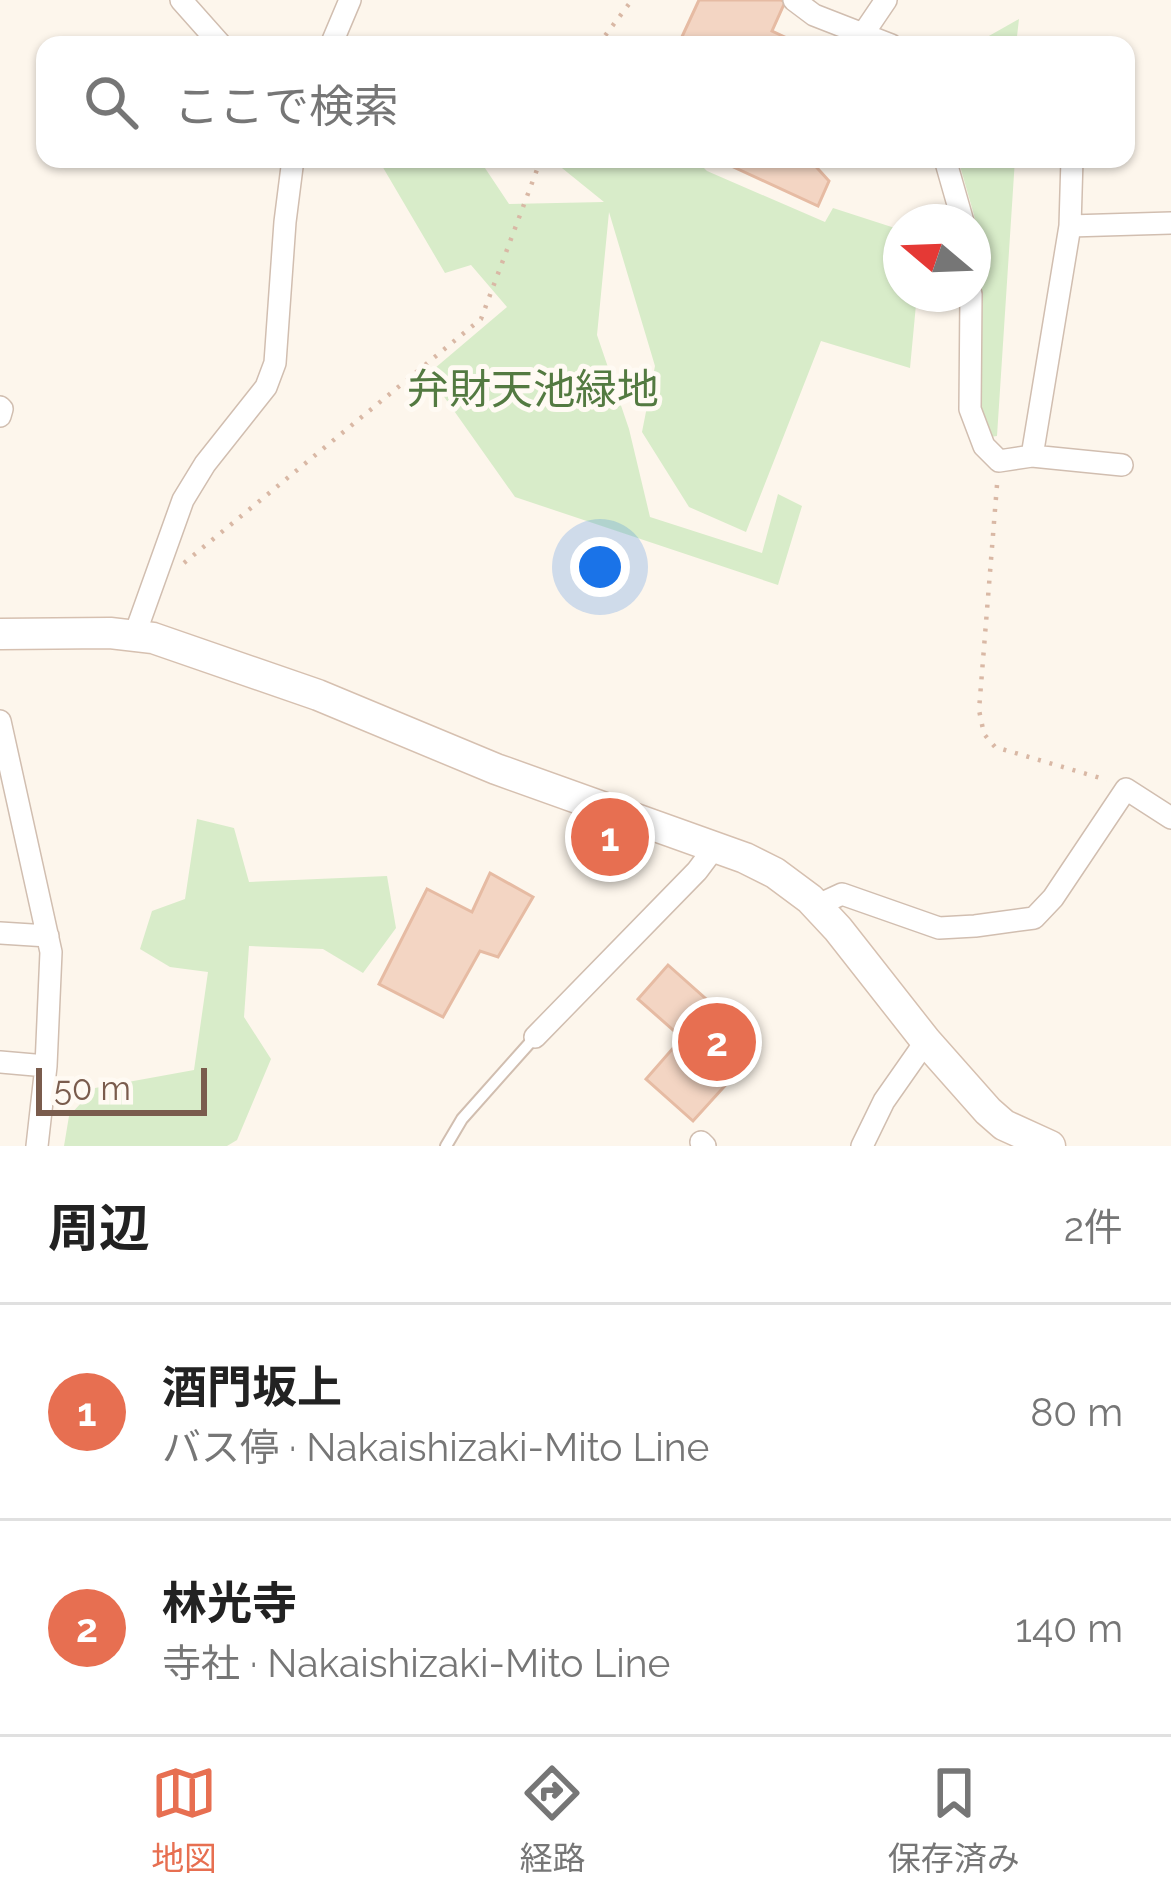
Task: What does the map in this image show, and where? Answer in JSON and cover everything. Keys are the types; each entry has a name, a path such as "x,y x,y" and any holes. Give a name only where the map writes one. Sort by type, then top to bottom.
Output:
{"main road":[{"path":"0,634 135,634 318,695 496,769 775,873 838,929 988,1111 1004,1125 1050,1146"}],"street":[{"path":"181,0 213,36"},
{"path":"335,36 350,0"},
{"path":"794,0 814,15 868,36"},
{"path":"863,34 886,0"},
{"path":"135,634 183,500 266,387 275,363 292,168"},
{"path":"948,168 958,204"},
{"path":"1032,456 1070,226 1072,168"},
{"path":"1070,226 1171,224"},
{"path":"971,312 970,409 984,446 999,461 1032,456 1122,465"},
{"path":"0,407 0,416"},
{"path":"0,721 51,952 37,1146"},
{"path":"816,906 842,893 939,928 1034,918 1053,898 1126,789 1171,818"},
{"path":"535,1037 715,847"},
{"path":"0,933 48,936"},
{"path":"862,1146 884,1101 926,1041"},
{"path":"0,1062 46,1066"}],"lane":[{"path":"446,1146 462,1120 535,1037"}],"path":[{"path":"605,36 632,0"},
{"path":"151,589 481,319 539,168"},
{"path":"999,461 979,710 984,734 995,747 1126,789"}],"green space":[{"path":"1019,19 1017,36 989,36"},
{"name":"弁財天池緑地","path":"383,168 485,168 509,204 604,202 562,168 704,168 825,222 833,208 883,224 883,312 915,312 910,368 821,341 746,532 689,507 642,432 655,366 609,212 597,335 629,429 650,517 762,553 778,494 802,506 778,585 515,497 428,374 507,307 471,265 445,273"},
{"path":"961,168 1014,168 997,436 990,437 980,405 981,312 991,312 991,204 971,204"},
{"path":"197,819 234,828 249,882 387,876 396,928 363,973 323,949 249,946 244,1017 271,1059 237,1140 227,1146 64,1146 69,1116 95,1088 194,1070 208,972 170,967 140,949 152,911 185,899"}],"building":[{"path":"699,0 785,2 772,31 783,36 682,36"},
{"path":"736,168 817,168 829,181 818,206"},
{"path":"490,873 533,897 498,957 480,951 443,1017 379,984 427,889 472,912"},
{"path":"668,965 760,1047 693,1121 646,1079 682,1038 638,999"}],"place":[{"name":"酒門坂上","path":"610,837"},
{"name":"林光寺","path":"717,1042"}]}
